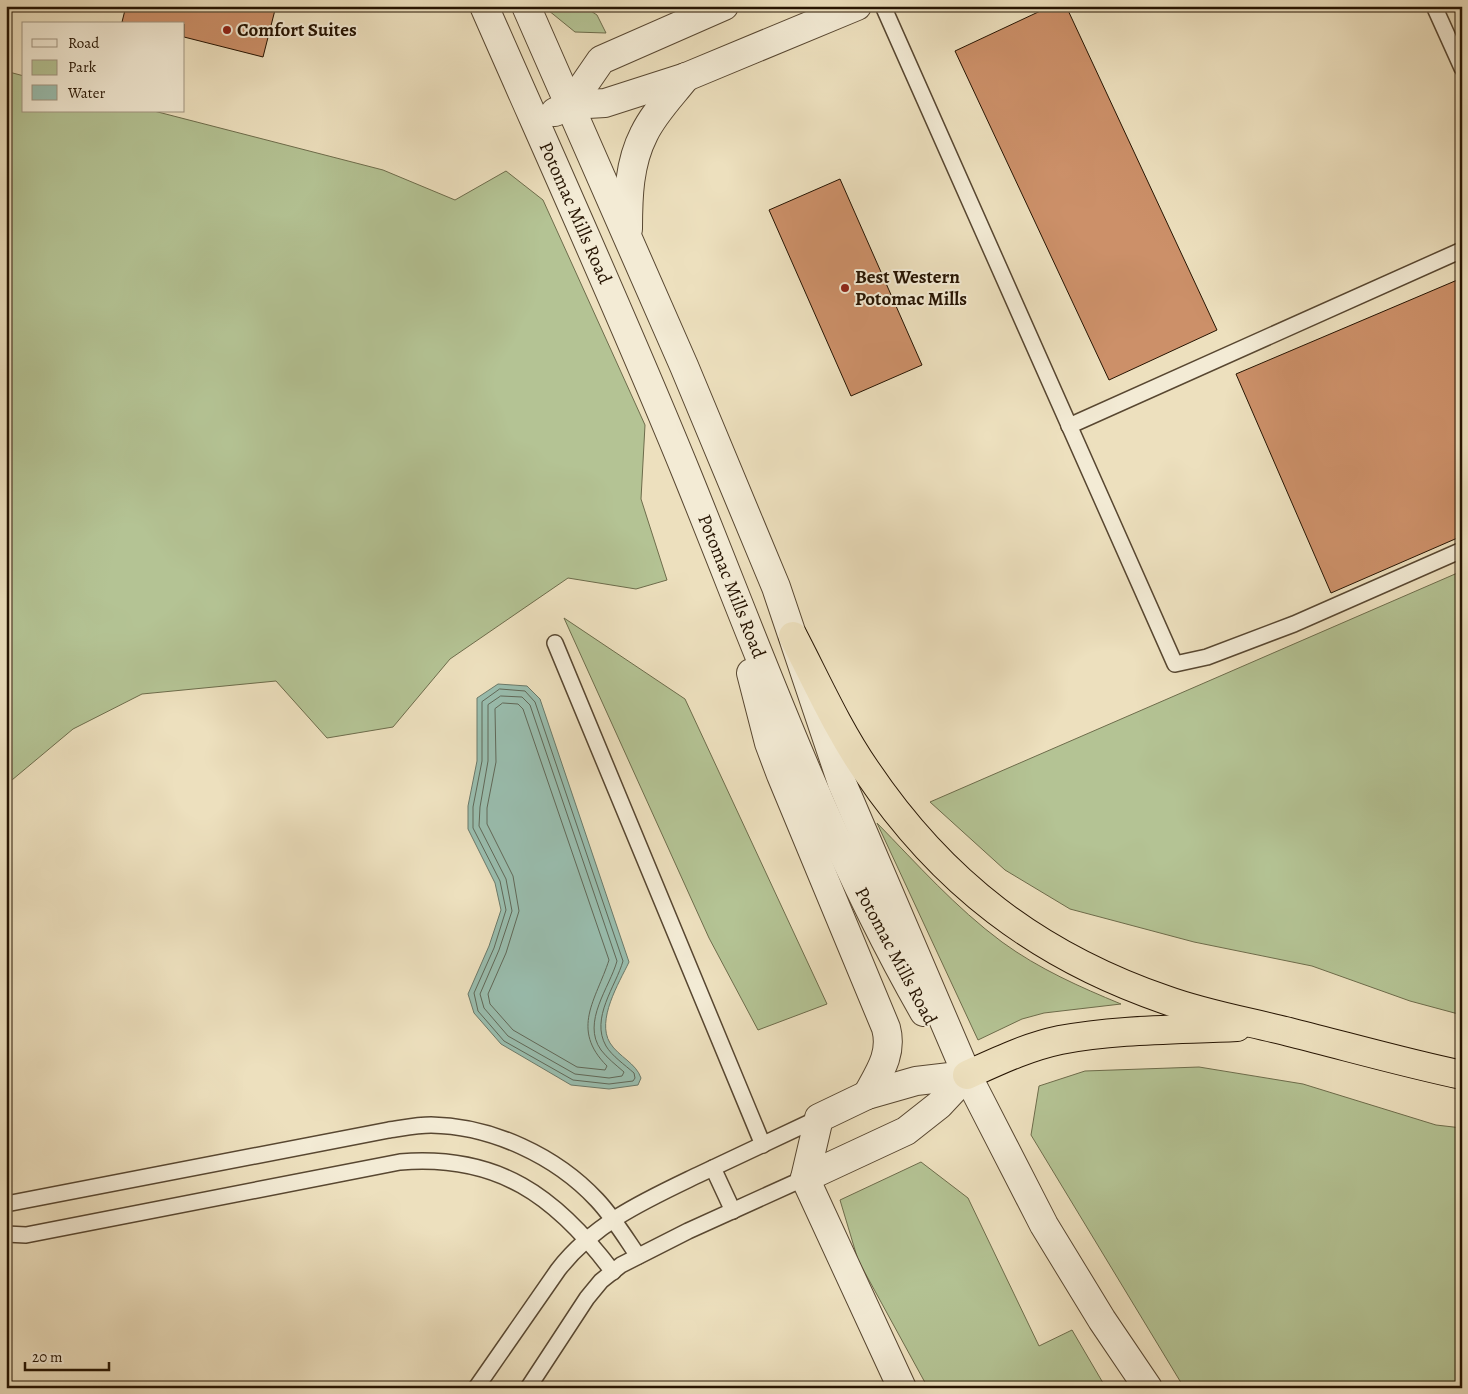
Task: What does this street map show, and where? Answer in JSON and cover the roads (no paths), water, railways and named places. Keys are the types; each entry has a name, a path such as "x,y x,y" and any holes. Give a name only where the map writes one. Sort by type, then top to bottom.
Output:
{"highway":[{"path":"793,636 865,769 927,848 971,892 1020,930 1062,956 1168,1001 1462,1075"},
{"path":"967,1075 1012,1054 1059,1040 1098,1034 1263,1025"}],"street":[{"path":"484,6 534,122"},
{"path":"526,6 570,105"},
{"path":"570,105 601,60 724,6"},
{"name":"Potomac Mills Road","path":"857,6 686,77 605,103 570,105 534,122 685,469 774,693 852,873 908,984 940,1040 967,1075"},
{"path":"628,239 628,198 634,160 644,133 686,77"},
{"name":"Potomac Mills Road","path":"570,105 776,586 842,783 967,1075 1044,1226 1102,1320 1148,1388"},
{"path":"726,572 769,743 886,1028 890,1044 888,1056 867,1095"},
{"path":"902,1388 805,1178 819,1118 867,1095 916,1081 967,1075"},
{"path":"805,1178 906,1132 939,1105 967,1075"}],"lane":[{"path":"883,6 1175,664 1206,657 1294,624 1462,550"},
{"path":"1434,6 1462,68"},
{"path":"1069,426 1462,250"},
{"path":"555,643 763,1144"},
{"path":"476,1388 558,1270 572,1252 588,1238 613,1219 643,1201 819,1118"},
{"path":"6,1204 389,1130 430,1125 484,1132 532,1152 560,1168 585,1188 613,1219 638,1256"},
{"path":"6,1234 26,1235 400,1162 440,1160 488,1170 512,1180 555,1208 588,1238 613,1272"},
{"path":"713,1168 733,1211"},
{"path":"528,1388 588,1298 613,1272 638,1256 805,1178"}],"water":[{"path":"498,684 527,686 540,699 629,962 610,1002 607,1013 606,1034 614,1048 639,1073 641,1078 638,1085 609,1089 571,1085 501,1044 474,1013 468,994 489,946 501,910 495,883 468,829 468,806 477,761 477,698"}],"place":[{"name":"Comfort Suites","path":"227,30"},
{"name":"Best Western Potomac Mills","path":"845,288"}]}
